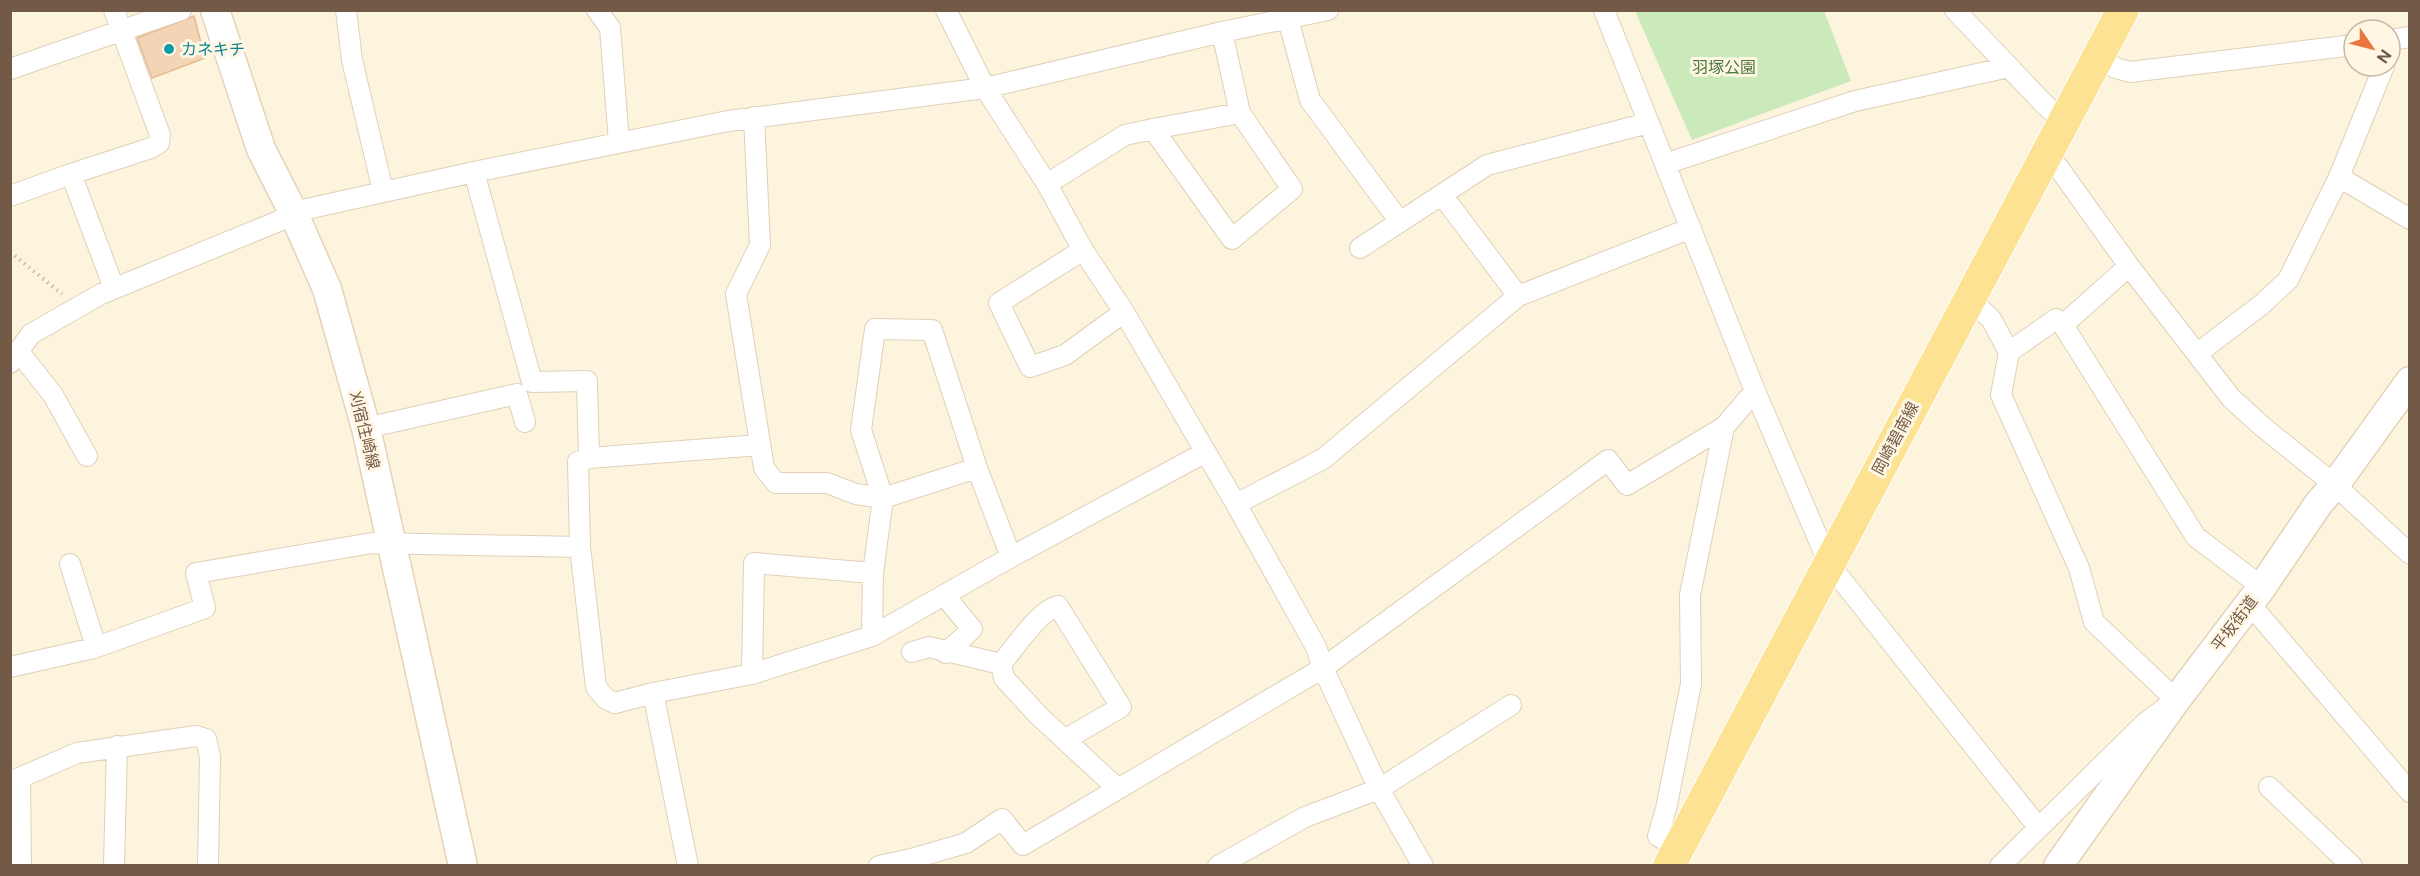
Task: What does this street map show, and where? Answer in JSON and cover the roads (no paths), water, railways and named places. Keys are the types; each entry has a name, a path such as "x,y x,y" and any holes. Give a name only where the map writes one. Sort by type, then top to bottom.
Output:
{"main road":[{"name":"刈宿住崎線","path":"215,10 261,149 293,212 327,289 366,428 463,866"},
{"name":"岡崎碧南線","path":"1673,857 2122,10"},
{"name":"平坂街道","path":"2058,866 2409,381"}],"street":[{"path":"10,196 151,148 159,142 160,135 114,10"},
{"path":"10,69 181,10"},
{"path":"346,10 352,60 384,191"},
{"path":"597,10 610,28 619,142"},
{"path":"946,10 985,88 1047,184 1083,250 1124,312 1316,647 1323,668 1379,789 1423,866"},
{"path":"87,456 53,395 15,357 31,334 114,288 279,221 293,212 619,142 754,117 985,88 1222,32 1328,10"},
{"path":"1604,10 1755,391 1829,564 2038,827"},
{"path":"1955,10 2045,105 2064,121"},
{"path":"1288,19 1310,100 1400,222"},
{"path":"1153,129 1232,239 1292,189 1239,113 1222,32"},
{"path":"2097,57 2116,68 2130,72 2342,46"},
{"path":"1665,164 1854,101 2009,67"},
{"path":"2198,353 2288,280 2339,177 2379,78"},
{"path":"1047,184 1125,135 1239,113"},
{"path":"754,117 760,245 736,294 764,468 776,483 827,483 856,494 884,498 977,468"},
{"path":"1360,248 1487,165 1648,123"},
{"path":"2048,153 2129,266 2231,398 2264,428 2335,485 2409,554"},
{"path":"474,172 532,382 587,381 589,458"},
{"path":"72,174 114,288"},
{"path":"2339,177 2409,219"},
{"path":"1442,195 1518,296"},
{"path":"1236,504 1323,459 1518,296 1690,228"},
{"path":"1083,250 999,303 1030,367 1065,355 1124,312"},
{"path":"2063,325 2129,266"},
{"path":"1969,298 1991,319 2009,352 2001,395 2079,568 2094,622 2176,700 2145,723 2000,866"},
{"path":"2009,352 2056,320 2063,325 2196,537 2255,595 2409,792"},
{"path":"872,636 873,573 884,498 861,430 875,329 932,330 977,468 1011,557"},
{"path":"10,331 31,334"},
{"path":"879,866 966,843 1002,819 1023,845 1323,668 1608,460 1627,485 1724,427 1755,391"},
{"path":"366,428 517,394 525,422"},
{"path":"1673,857 1658,836 1666,809 1691,684 1690,595 1724,427"},
{"path":"760,445 589,458 578,462 580,547 596,687 606,699 615,703 653,693 752,674 872,636 1011,557 1206,452"},
{"path":"10,667 96,647 205,608 196,573 390,542 580,547"},
{"path":"752,674 754,563 873,573"},
{"path":"70,564 96,647"},
{"path":"944,595 972,629 946,653"},
{"path":"1001,664 1038,620 1052,607 1058,606 1120,706 1066,739"},
{"path":"912,652 929,647 946,653 1001,664"},
{"path":"1001,664 1004,678 1038,715 1117,788"},
{"path":"653,693 688,866"},
{"path":"1218,866 1305,817 1379,789 1511,705"},
{"path":"21,866 15,780 77,753 196,736 206,739 210,757 208,866"},
{"path":"114,866 117,746"},
{"path":"2270,787 2352,866"}],"place":[{"name":"カネキチ","path":"169,49"}],"park label":[{"name":"羽塚公園","path":"1724,67"}]}
